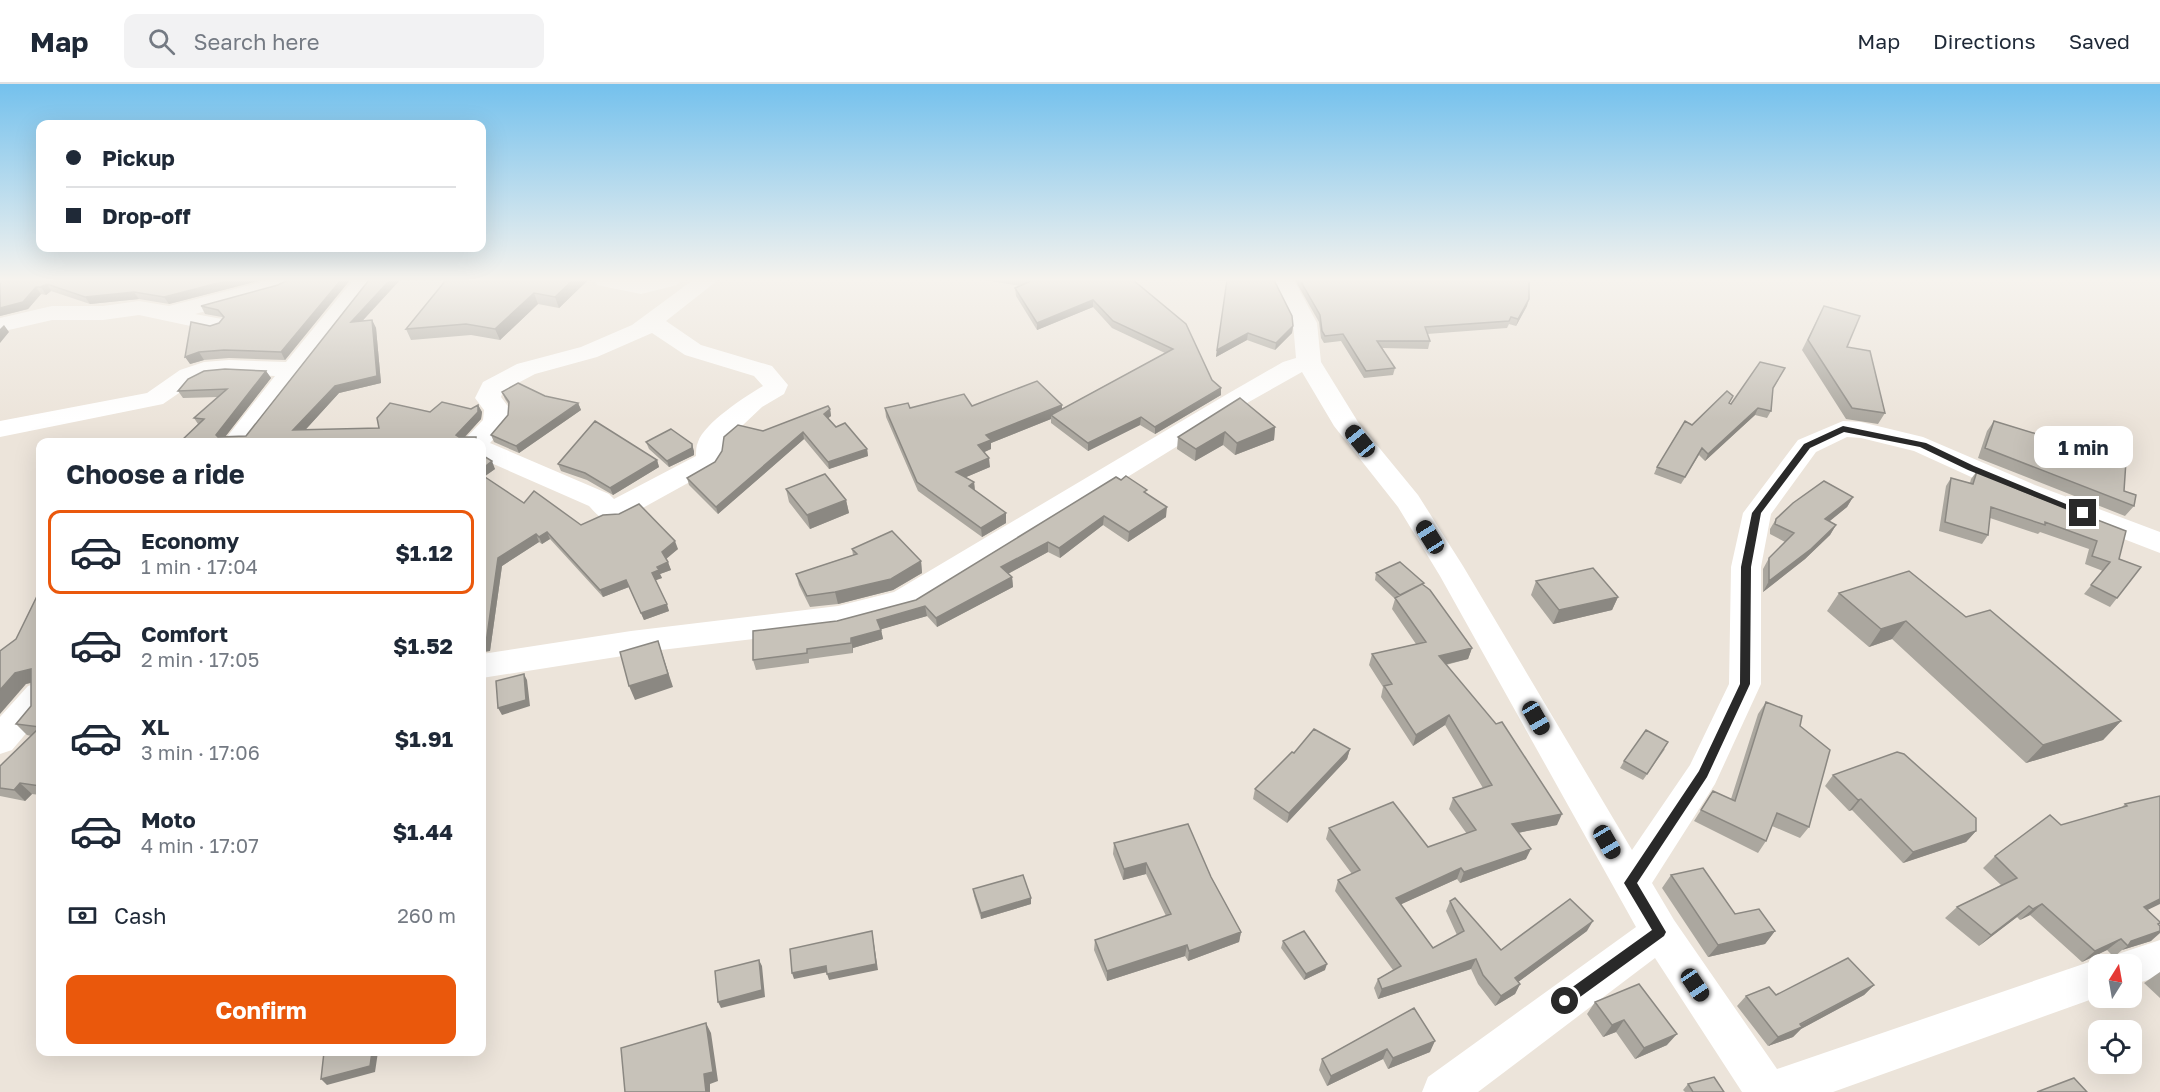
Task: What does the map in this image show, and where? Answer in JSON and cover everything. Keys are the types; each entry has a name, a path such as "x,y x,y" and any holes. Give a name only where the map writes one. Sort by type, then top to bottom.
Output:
{"street":[{"path":"239,438 327,327"},
{"path":"479,438 496,422 497,409 488,399 492,387 526,369 589,352 627,337 645,327"},
{"path":"486,451 599,500 610,513 706,462 710,458 711,441 721,430 753,402 774,389 776,385 763,371 693,350 658,327"},
{"path":"1305,327 1309,362 1347,426 1408,501 1453,573 1630,883 1767,1092"},
{"path":"486,665 610,644 838,617 887,607 905,600 1246,393 1292,367 1309,362"},
{"path":"0,429 154,399 197,371 217,368 293,370"},
{"path":"1630,883 1703,774 1745,684 1746,567 1757,513 1807,446 1843,429 1861,430 1923,445 2025,491 2160,543"},
{"path":"0,740 36,700"},
{"path":"1443,1092 1660,932"},
{"path":"2142,963 2160,958"},
{"path":"1773,1092 2088,982"}],"building":[{"path":"190,327 302,327 281,352 224,350 199,352 185,357"},
{"path":"332,327 373,327 377,376 335,386 293,430 379,428 377,418 390,403 430,412 442,402 471,409 478,405 478,412 456,435 476,438 184,438 204,419 194,418 227,389 178,391 188,379 204,371 225,369 266,371 216,435 218,437 246,436"},
{"path":"1126,327 1187,327 1212,380 1221,388 1155,427 1141,417 1088,443 1051,415 1173,349"},
{"path":"1220,327 1292,327 1276,343 1248,333 1217,350"},
{"path":"1322,327 1425,327 1430,341 1377,341 1395,368 1366,371 1343,334 1325,336"},
{"path":"1814,327 1855,327 1847,347 1870,351 1885,413 1852,408 1808,340"},
{"path":"1760,362 1785,368 1773,388 1771,411 1758,408 1708,454 1702,448 1685,477 1657,467 1685,421 1692,425 1727,391 1733,396 1729,403 1731,404"},
{"path":"1037,381 1062,405 986,435 991,440 978,445 989,458 956,472 974,482 969,486 1006,513 981,528 917,482 885,408 908,403 910,408 964,394 972,406"},
{"path":"518,383 545,396 578,403 516,446 491,435 508,415 509,402 502,392"},
{"path":"1240,398 1275,427 1237,443 1225,432 1196,449 1178,437"},
{"path":"828,406 830,409 824,414 836,427 845,423 867,449 828,462 803,432 716,507 687,478 715,462 722,451 724,437 738,425 763,431"},
{"path":"595,421 657,460 610,488 585,473 558,464"},
{"path":"1994,421 2086,449 2087,435 2119,444 2119,459 2126,461 2124,491 2136,495 2134,506 1985,448"},
{"path":"671,429 692,444 692,448 667,461 646,442"},
{"path":"486,457 492,461 486,466"},
{"path":"1977,471 2126,531 2119,559 2141,567 2117,598 2091,585 2110,562 2092,556 2097,541 2045,522 2045,525 1991,507 1988,535 1945,522 1951,478 1973,484"},
{"path":"825,474 846,500 807,515 786,489"},
{"path":"1126,476 1147,490 1144,492 1167,507 1129,532 1104,516 1059,548 1048,542 1001,567 1012,577 936,618 925,606 877,620 881,630 851,638 851,643 807,649 807,653 753,660 753,631 837,621 916,600 1116,477 1121,480"},
{"path":"486,478 524,503 534,491 581,525 603,515 619,514 639,504 675,541 662,552 668,562 657,567 659,570 652,573 667,604 641,613 626,580 600,590 547,532 539,537 536,534 498,558 486,643"},
{"path":"1824,481 1853,497 1825,519 1836,525 1811,549 1769,581 1769,558 1794,533 1775,524 1776,519 1793,503"},
{"path":"892,531 921,561 891,579 807,596 796,574 857,554 852,549"},
{"path":"1400,562 1424,583 1400,595 1376,573"},
{"path":"1593,568 1618,597 1559,610 1536,581"},
{"path":"1909,571 1966,617 1990,610 2121,721 2043,745 1906,621 1881,629 1839,593"},
{"path":"1422,584 1430,590 1472,648 1439,656 1496,724 1502,722 1562,814 1512,824 1531,849 1464,872 1461,868 1396,898 1433,948 1464,931 1450,901 1455,898 1501,950 1570,899 1593,921 1515,978 1520,984 1501,996 1483,975 1476,959 1382,989 1378,979 1401,966 1338,880 1360,870 1329,828 1393,802 1428,847 1476,830 1453,798 1492,785 1449,715 1416,735 1384,686 1392,684 1372,654 1426,642 1395,598"},
{"path":"36,598 36,726 16,724 31,706 31,669 15,673 0,690 0,651 16,639"},
{"path":"658,641 668,674 629,686 620,652"},
{"path":"524,674 526,700 498,708 496,681"},
{"path":"1766,702 1802,716 1800,726 1830,750 1809,827 1777,813 1766,841 1701,810 1713,791 1735,801"},
{"path":"1314,729 1350,749 1289,813 1255,789 1292,752 1294,753"},
{"path":"1646,730 1668,742 1647,774 1624,761"},
{"path":"36,731 36,785 20,783 14,790 0,788 0,766"},
{"path":"1897,752 1904,754 1976,818 1976,831 1913,852 1861,799 1858,800 1833,775"},
{"path":"2160,796 2160,899 2144,907 2160,922 2158,924 2160,931 2131,941 2128,946 2121,939 2095,951 2042,904 2033,909 2029,906 1991,935 1957,907 2017,878 1995,856 2050,815 2061,825 2127,806 2125,804"},
{"path":"1188,824 1211,877 1241,932 1189,951 1187,945 1107,971 1095,940 1171,914 1146,863 1124,869 1114,843"},
{"path":"1703,868 1735,914 1759,909 1775,931 1718,945 1671,875"},
{"path":"1023,875 1031,898 981,913 973,889"},
{"path":"872,931 876,964 827,974 826,966 792,973 790,949"},
{"path":"1304,931 1327,964 1306,974 1283,941"},
{"path":"1848,958 1874,985 1800,1024 1802,1027 1778,1037 1746,996 1769,987 1776,995"},
{"path":"759,960 762,990 718,1002 715,971"},
{"path":"1639,984 1677,1034 1644,1048 1624,1020 1612,1025 1595,1002"},
{"path":"1414,1008 1435,1041 1393,1058 1387,1049 1331,1076 1322,1059"},
{"path":"706,1023 713,1072 704,1074 706,1092 625,1092 621,1048"},
{"path":"324,1056 371,1056 370,1066 321,1079"},
{"path":"1714,1077 1724,1092 1693,1092 1688,1084"},
{"path":"2074,1078 2087,1092 2037,1092"}],"route":[{"path":"1565,1001 1660,932 1630,883 1703,774 1745,684 1746,567 1757,513 1807,446 1843,429 1861,430 1907,441 1923,445 2025,491 2083,513"}]}
